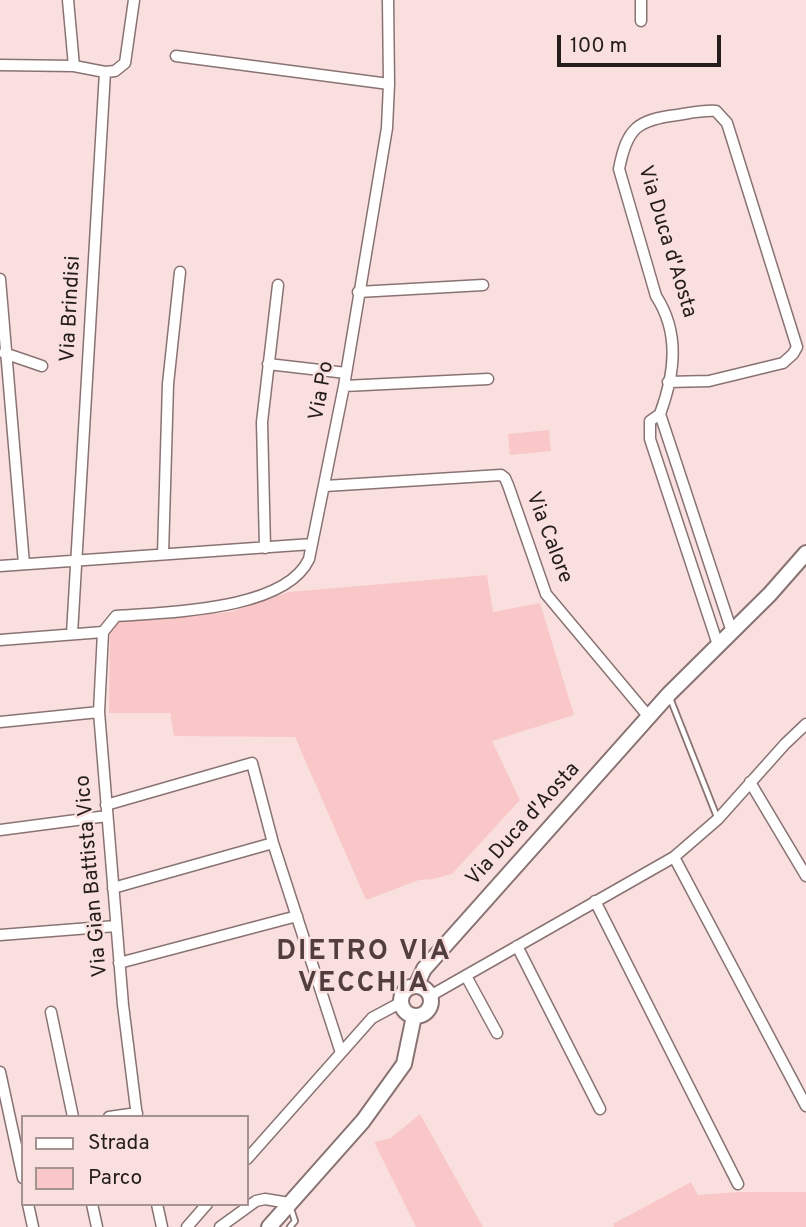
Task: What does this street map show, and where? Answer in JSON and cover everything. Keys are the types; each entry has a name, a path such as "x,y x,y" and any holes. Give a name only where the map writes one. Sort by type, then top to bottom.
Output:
{"street":[{"path":"68,0 74,66"},
{"path":"0,65 74,66 105,72 115,71 125,63 134,0"},
{"name":"Via Po","path":"103,632 116,616 230,606 277,588 304,569 325,486 344,386 387,128 388,0"},
{"path":"641,0 642,21"},
{"path":"176,56 389,84"},
{"name":"Via Brindisi","path":"72,634 105,72"},
{"name":"Via Duca d'Aosta","path":"668,382 709,381 783,363 797,347 727,123 716,111 706,110 644,122 632,132 623,149 619,169 656,296 664,308 670,327 674,349 660,414 650,421 650,439 719,645"},
{"path":"163,554 168,384 180,272"},
{"path":"0,279 3,353 24,564"},
{"path":"265,548 262,422 278,285"},
{"path":"358,292 483,285"},
{"path":"3,353 42,366"},
{"path":"268,364 346,373"},
{"path":"344,386 488,379"},
{"path":"660,414 732,632"},
{"name":"Via Calore","path":"325,486 500,475 505,478 546,594 649,717"},
{"path":"0,566 312,544"},
{"name":"Via Duca d'Aosta","path":"248,1158 372,1018 400,1003 403,993 416,986 424,969 669,694 770,594 806,553"},
{"path":"0,640 103,632"},
{"name":"Via Gian Battista Vico","path":"103,632 99,712 119,963 137,1115"},
{"path":"0,722 99,712"},
{"path":"430,996 674,857 718,819 806,724"},
{"path":"0,830 107,811 252,763 273,843 341,1053"},
{"path":"750,782 806,876"},
{"path":"113,888 273,843"},
{"path":"674,857 806,1106"},
{"path":"595,901 738,1184"},
{"path":"119,963 298,916"},
{"path":"0,934 116,926"},
{"path":"517,946 600,1109"},
{"path":"466,976 497,1033"},
{"path":"400,1003 404,1011 414,1016 420,1016 428,1010 430,996 424,988 416,986"},
{"path":"51,1012 73,1115"},
{"path":"269,1227 363,1121 404,1064 414,1016"},
{"path":"0,1075 18,1130 21,1159"},
{"path":"220,1227 256,1201 265,1199 289,1203"},
{"path":"28,1206 33,1227"},
{"path":"92,1206 97,1227"},
{"path":"157,1206 162,1227"},
{"path":"187,1227 205,1206"}],"lane":[{"path":"669,694 718,819"},
{"path":"289,1203 295,1221 290,1227"}],"green space":[{"path":"549,430 551,451 510,455 508,434"},
{"path":"487,575 493,612 540,603 574,715 492,741 520,800 452,874 419,880 366,900 295,737 174,736 170,713 109,713 110,632 117,622 231,612 289,592"},
{"path":"420,1114 483,1227 416,1227 374,1142 391,1138"},
{"path":"691,1182 698,1195 806,1192 806,1227 614,1227 613,1224"}],"district":[{"name":"DIETRO VIA VECCHIA","path":"364,969"}]}
